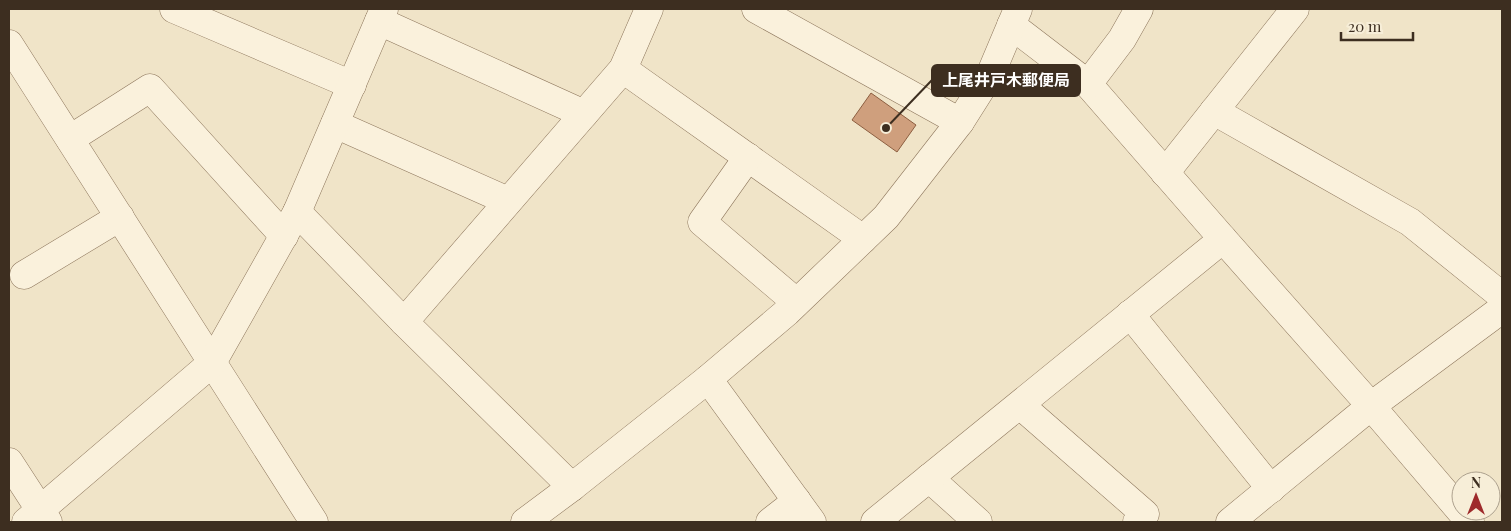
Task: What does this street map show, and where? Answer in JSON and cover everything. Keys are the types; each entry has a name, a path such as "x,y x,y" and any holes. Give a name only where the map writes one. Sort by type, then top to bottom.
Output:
{"street":[{"path":"174,9 207,15 352,85"},
{"path":"404,322 624,69 649,9"},
{"path":"756,9 960,122"},
{"path":"1088,84 1122,39 1139,9"},
{"path":"1166,173 1295,9"},
{"path":"9,462 38,518 212,363 297,212 382,15 584,114"},
{"path":"525,522 708,379 796,302 886,217 960,122 991,73 1015,17 1088,84 1372,406 1470,522"},
{"path":"9,44 314,522"},
{"path":"624,69 863,239"},
{"path":"70,139 150,88 284,236"},
{"path":"1214,111 1410,222 1502,296"},
{"path":"335,124 508,201"},
{"path":"748,157 702,222 796,302"},
{"path":"297,212 404,322 572,487"},
{"path":"24,275 120,217"},
{"path":"875,522 1223,239"},
{"path":"1236,521 1271,489 1372,406 1502,309"},
{"path":"1130,314 1271,489"},
{"path":"708,379 812,522"},
{"path":"1020,405 1145,514 1137,522"},
{"path":"929,478 978,522"},
{"path":"770,522 797,501"}],"building":[{"path":"871,93 916,125 897,152 852,120"}],"place":[{"name":"上尾井戸木郵便局","path":"886,128"}]}
